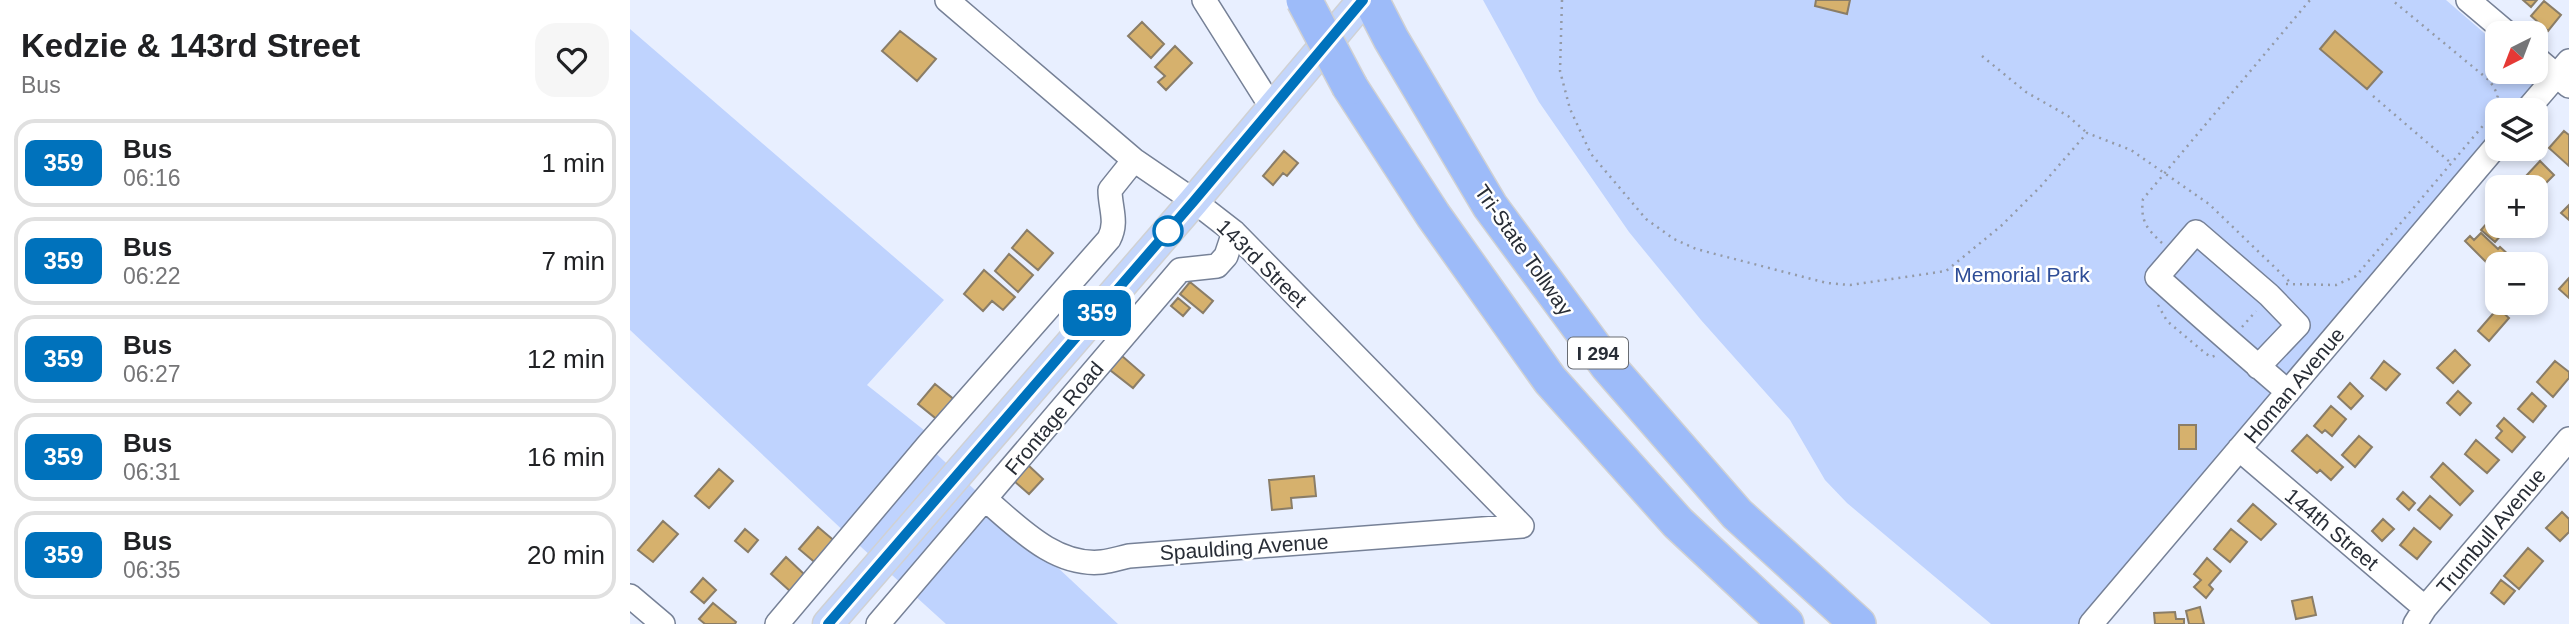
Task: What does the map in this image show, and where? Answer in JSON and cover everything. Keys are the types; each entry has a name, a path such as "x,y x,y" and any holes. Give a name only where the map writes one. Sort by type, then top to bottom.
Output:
{"highway":[{"name":"I 294","path":"1304,0 1350,88 1433,215 1550,380 1678,523 1786,624"},
{"name":"Tri-State Tollway","path":"1371,0 1391,39 1490,206 1608,366 1737,514 1858,624"}],"main road":[{"path":"828,624 1194,201 1363,0"}],"street":[{"name":"143rd Street","path":"947,0 1134,160 1234,232 1522,526"},
{"path":"1204,0 1272,108"},
{"path":"2468,0 2493,21"},
{"path":"2540,98 2565,74 2548,65"},
{"name":"Homan Avenue","path":"2091,624 2485,159"},
{"path":"777,624 928,445 1109,239 1115,219 1110,190 1134,160"},
{"name":"Frontage Road","path":"878,624 1180,270 1217,266 1226,256 1234,232"},
{"path":"2258,367 2298,325 2269,295 2196,232 2157,277 2258,367 2288,392"},
{"name":"Trumbull Avenue","path":"2420,616 2569,439"},
{"name":"144th Street","path":"2239,449 2420,616"},
{"name":"Spaulding Avenue","path":"985,499 1028,536 1052,552 1072,559 1100,562 1129,556 1522,526"},
{"path":"634,608 663,624"}],"path":[{"path":"1562,0 1560,71 1570,109 1591,154 1646,219 1674,239 1696,249 1783,273 1850,285 1946,271 2001,226 2041,186 2087,133"},
{"path":"2174,257 2144,224 2141,211 2143,199 2310,0"},
{"path":"2169,288 2160,299 2158,307 2167,321 2211,357 2222,352 2269,295 2278,288 2292,284 2336,285 2356,276 2492,115 2498,101 2496,89 2490,81 2392,0"},
{"path":"1982,56 2026,92 2068,117 2087,133 2131,150 2209,204 2292,284"},
{"path":"2373,96 2451,163"}],"green space":[{"name":"Memorial Park","path":"1483,0 2446,0 2485,34 2485,84 2538,84 2538,87 2529,98 2485,98 2485,150 2083,624 1991,624 1847,503 1825,480 1790,420 1701,320 1629,232 1539,102"},
{"path":"630,29 944,300 867,385 934,438 928,446 1118,624 946,624 630,330"}],"building":[{"path":"1816,0 1850,0 1847,14 1815,6"},
{"path":"2523,0 2537,0 2531,7"},
{"path":"2544,1 2561,15 2548,31 2548,21 2537,21 2531,16"},
{"path":"1142,22 1164,44 1151,58 1128,36"},
{"path":"900,31 936,59 917,81 882,51"},
{"path":"2335,31 2382,72 2367,89 2320,49"},
{"path":"1175,46 1192,63 1166,90 1158,82 1165,76 1155,67"},
{"path":"2564,131 2569,135 2569,166 2549,148"},
{"path":"1284,151 1298,163 1287,176 1283,173 1273,185 1263,176"},
{"path":"2540,161 2554,175 2548,181 2548,175 2527,175"},
{"path":"2569,205 2569,220 2561,213"},
{"path":"1027,230 1053,253 1038,270 1012,248"},
{"path":"2481,233 2498,249 2500,247 2506,252 2485,252 2485,261 2465,241 2470,236 2474,240"},
{"path":"1009,254 1033,275 1018,292 995,271"},
{"path":"984,270 1015,297 1003,310 992,301 983,311 964,294"},
{"path":"2569,278 2569,298 2559,289"},
{"path":"1190,282 1213,301 1203,313 1180,294"},
{"path":"1178,298 1190,308 1183,316 1171,306"},
{"path":"2492,315 2506,315 2509,318 2489,341 2478,331"},
{"path":"2455,350 2470,365 2453,383 2437,368"},
{"path":"1122,356 1144,375 1133,388 1110,370"},
{"path":"2384,361 2400,374 2386,390 2371,378"},
{"path":"2555,361 2569,372 2569,378 2553,397 2537,382"},
{"path":"2350,383 2363,396 2351,409 2338,397"},
{"path":"935,384 956,401 939,421 918,404"},
{"path":"2458,391 2471,403 2460,415 2447,403"},
{"path":"2532,393 2546,406 2533,422 2518,409"},
{"path":"2331,406 2346,419 2332,436 2325,430 2322,433 2314,426"},
{"path":"2504,418 2525,437 2512,452 2496,438 2502,431 2497,426"},
{"path":"2179,425 2196,425 2196,449 2179,449"},
{"path":"2307,435 2343,467 2331,480 2320,470 2317,473 2292,451"},
{"path":"2359,436 2372,447 2355,467 2342,455"},
{"path":"2476,440 2499,460 2487,473 2465,454"},
{"path":"2443,463 2473,491 2460,505 2431,477"},
{"path":"1028,465 1043,479 1029,494 1014,481"},
{"path":"719,469 733,481 709,508 695,496"},
{"path":"1314,476 1316,496 1291,498 1292,508 1272,510 1269,480"},
{"path":"2403,492 2415,503 2409,510 2397,499"},
{"path":"2430,496 2452,515 2440,529 2418,510"},
{"path":"2253,504 2276,524 2261,540 2238,521"},
{"path":"2562,512 2569,519 2569,532 2560,541 2546,528"},
{"path":"2383,519 2394,529 2382,541 2372,531"},
{"path":"663,521 678,534 653,562 638,550"},
{"path":"818,527 837,543 818,565 799,549"},
{"path":"2414,528 2431,542 2417,559 2400,545"},
{"path":"745,529 758,540 748,552 735,541"},
{"path":"2231,529 2247,542 2230,562 2214,549"},
{"path":"2528,548 2543,561 2519,589 2504,576"},
{"path":"786,557 805,575 790,591 771,574"},
{"path":"2207,558 2221,571 2209,585 2213,589 2206,598 2194,587 2201,580 2194,574"},
{"path":"703,578 716,590 704,603 691,592"},
{"path":"2501,580 2515,591 2504,604 2491,593"},
{"path":"2312,597 2316,615 2296,619 2292,601"},
{"path":"713,603 736,622 735,624 705,624 699,619"},
{"path":"2200,607 2204,624 2189,624 2186,611"},
{"path":"2175,612 2176,619 2184,619 2184,624 2155,624 2154,613"}],"bus line":[{"name":"359","path":"828,624 1194,201 1363,0"}]}
